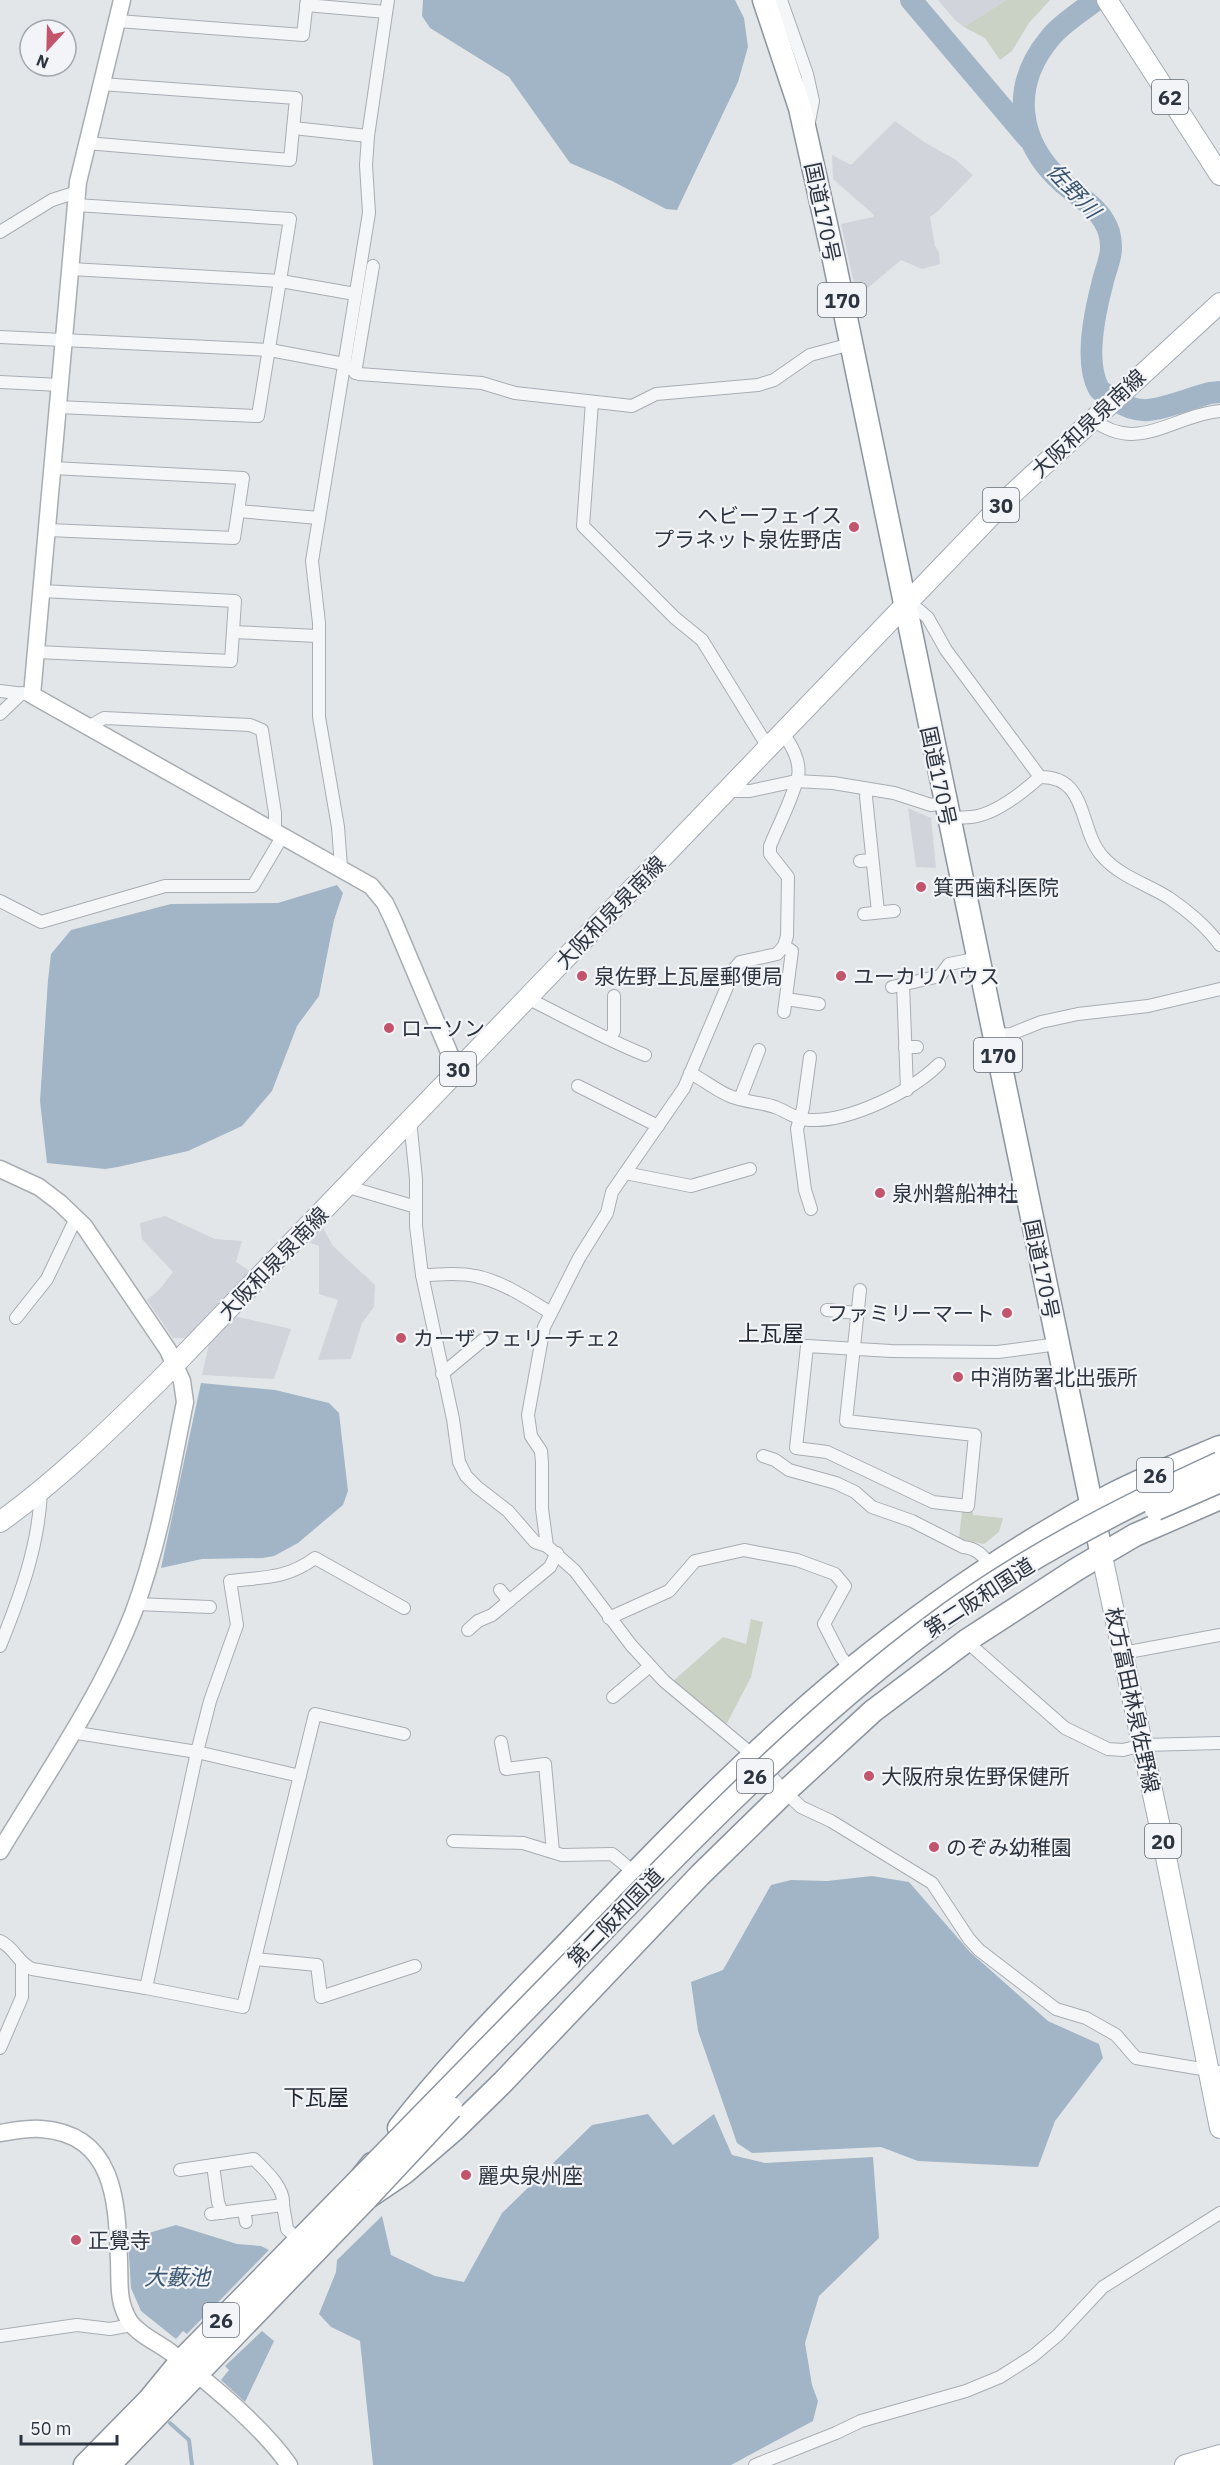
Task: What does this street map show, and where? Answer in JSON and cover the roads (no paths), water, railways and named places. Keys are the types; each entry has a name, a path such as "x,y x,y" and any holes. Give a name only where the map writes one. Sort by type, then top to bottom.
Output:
{"highway":[{"name":"国道170号","path":"764,0 806,133 1101,1556"},
{"name":"26","path":"364,2188 433,2084 635,1873 754,1756 851,1669 991,1566 1114,1494 1220,1447"},
{"name":"第二阪和国道","path":"86,2465 149,2400 189,2368 364,2188 753,1779 868,1677 933,1626 1017,1570 1146,1497 1220,1463"},
{"name":"第二阪和国道","path":"109,2465 298,2240 364,2188 760,1792 823,1734 940,1640 997,1600 1067,1557 1148,1513 1220,1481"},
{"name":"26","path":"364,2188 404,2173 455,2129 503,2082 700,1875 873,1711 966,1641 1077,1569 1135,1535 1220,1498"}],"main road":[{"name":"62","path":"1107,0 1220,175"},
{"name":"大阪和泉泉南線","path":"0,1522 41,1491 93,1445 175,1364 727,791 904,603 1009,497 1220,303"},
{"name":"枚方富田林泉佐野線","path":"1101,1556 1214,2071 1220,2128"},
{"path":"1185,2465 1220,2455"}],"street":[{"path":"0,714 27,694 37,652 76,198 86,143 123,0"},
{"path":"758,0 774,27"},
{"path":"781,0 807,74 813,101 806,133"},
{"path":"118,21 303,35 306,3 387,6 368,136 366,165 369,213 312,561 319,623 319,717 338,827 341,867"},
{"path":"86,143 290,159 296,98 101,84"},
{"path":"293,128 368,136"},
{"path":"0,232 51,200 76,198 290,219 258,416 58,407"},
{"path":"355,372 373,266"},
{"path":"71,269 281,281 356,294"},
{"path":"0,337 270,350 344,364 355,372 482,383 515,393 632,406 656,394 758,385 774,380 810,356 851,344"},
{"path":"0,382 60,386"},
{"path":"468,1630 478,1621 492,1616 550,1567 552,1550 542,1509 541,1451 531,1436 528,1415 544,1327 579,1258 607,1213 612,1192 684,1088 728,984 740,962 777,954 784,946 787,936 788,877 770,854 770,846 798,775 795,756 788,739 775,740 702,640 675,618 583,526 592,402"},
{"path":"1096,415 1112,431 1131,435 1148,434 1198,414 1220,411"},
{"path":"48,530 234,538 243,478 53,468"},
{"path":"238,511 319,518"},
{"path":"37,652 231,661 235,601 42,591"},
{"path":"904,603 919,610 928,618 946,650 1040,777"},
{"path":"233,632 318,636"},
{"path":"0,691 27,694 90,726 371,886 385,903 457,1071"},
{"path":"0,901 41,921 165,886 253,886 279,835 262,730 250,725 104,718 90,726"},
{"path":"727,791 750,791 796,781 833,783 894,793 931,806 974,817 1018,796 1040,777 1050,776 1065,783 1076,794 1091,837 1100,854 1115,869 1170,899 1210,931 1220,945"},
{"path":"867,789 866,860 878,912"},
{"path":"864,914 894,910"},
{"path":"784,946 792,951 785,1005 819,1004"},
{"path":"907,1090 911,1047 897,986 940,976 948,964 978,958"},
{"path":"994,1035 1011,1034 1041,1022 1078,1014 1148,1006 1220,989"},
{"path":"529,996 535,1002 645,1055"},
{"path":"610,1039 614,1030 614,996"},
{"path":"740,1099 759,1050"},
{"path":"810,1057 800,1118 796,1129 805,1190 811,1209"},
{"path":"690,1073 728,1096 775,1107 800,1118 815,1120 840,1116 907,1090 939,1064"},
{"path":"578,1086 658,1126"},
{"path":"410,1120 417,1179 416,1207 422,1275 453,1419 456,1451 466,1476 508,1511 536,1542 552,1550 575,1571 609,1618 664,1681 754,1756 801,1807 831,1821 932,1883 969,1939 979,1950 1056,2008 1086,2018 1116,2035 1136,2058 1214,2071"},
{"path":"0,1169 39,1187 84,1226 162,1340 184,1385 185,1402 150,1563 136,1604 107,1671 0,1851"},
{"path":"625,1173 691,1186 750,1169"},
{"path":"345,1186 416,1207"},
{"path":"15,1318 47,1279 76,1218"},
{"path":"422,1275 456,1274 493,1281 551,1313"},
{"path":"860,1290 853,1349 846,1421 975,1435 968,1506 933,1502 827,1452 796,1448 807,1346 853,1349 998,1352 1058,1344"},
{"path":"826,1310 857,1313"},
{"path":"442,1374 483,1340"},
{"path":"763,1456 775,1460 789,1470 836,1483 855,1492 872,1507 912,1521 963,1547 972,1548 991,1566"},
{"path":"0,1646 17,1603 39,1525 41,1491"},
{"path":"609,1618 669,1591 695,1561 744,1550 797,1560 835,1574 845,1586 824,1624 841,1657 851,1669"},
{"path":"146,1988 197,1752 210,1701 237,1625 230,1581 280,1576 298,1571 315,1558 404,1608"},
{"path":"500,1590 509,1601"},
{"path":"136,1604 210,1607"},
{"path":"1123,1653 1220,1635"},
{"path":"966,1641 1065,1728 1108,1749 1123,1750 1143,1745 1220,1743"},
{"path":"613,1697 650,1666"},
{"path":"0,1941 11,1948 22,1964 32,1969 243,2007 315,1714 404,1734"},
{"path":"71,1732 197,1752 300,1776"},
{"path":"501,1742 506,1769 545,1764 553,1852"},
{"path":"453,1841 523,1843 562,1854 612,1854 635,1873"},
{"path":"255,1959 317,1965 321,1998 415,1966"},
{"path":"0,2048 22,1997 22,1964"},
{"path":"0,2133 39,2128 56,2131 77,2139 92,2150 101,2162 114,2190 117,2211 120,2305 132,2325 189,2368 279,2450 290,2465"},
{"path":"180,2170 254,2159 267,2171 284,2197 287,2229 298,2240"},
{"path":"213,2165 218,2202 217,2213 245,2216 283,2205"},
{"path":"754,2465 861,2421 966,2391 999,2377 1033,2356 1058,2335 1103,2287 1220,2213"},
{"path":"0,2336 77,2325 110,2329 132,2325"}],"water":[{"path":"423,0 735,0 744,18 748,47 738,82 677,210 666,209 612,181 570,163 509,77 430,28 422,16"},
{"path":"337,885 343,893 334,920 319,996 297,1026 272,1091 242,1126 188,1151 118,1167 105,1169 47,1163 40,1101 48,980 51,954 71,930 171,904 278,903"},
{"path":"201,1383 275,1390 329,1403 339,1413 348,1491 343,1505 298,1543 274,1556 202,1559 161,1568"},
{"path":"872,1876 909,1882 970,1952 1048,2021 1099,2044 1103,2058 1055,2121 1038,2167 918,2161 881,2147 752,2153 737,2143 698,2031 691,1982 723,1970 771,1885 791,1880 827,1881"},
{"path":"648,2114 673,2145 714,2114 732,2155 765,2163 873,2157 879,2238 819,2296 805,2343 812,2385 818,2401 813,2421 731,2465 373,2465 360,2341 331,2327 319,2314 336,2272 337,2260 382,2216 391,2255 435,2276 464,2282 502,2213 592,2125"},
{"name":"大藪池","path":"176,2225 237,2244 261,2246 269,2250 187,2334 183,2331 176,2339 141,2311 131,2288 128,2239"},
{"path":"262,2331 274,2341 245,2402 221,2380 229,2370 225,2366"}],"waterway":[{"path":"911,0 1028,138"},
{"name":"佐野川","path":"1096,0 1060,27 1050,38 1037,56 1024,94 1024,113 1028,132 1036,150 1063,183 1096,210 1109,232 1110,254 1099,296 1092,337 1092,366 1095,378 1102,392 1126,406 1139,410 1156,409 1220,392"},
{"path":"170,2423 189,2440 192,2465"}],"place":[{"name":"ヘビーフェイス プラネット泉佐野店","path":"854,527"},
{"name":"箕西歯科医院","path":"921,887"},
{"name":"泉佐野上瓦屋郵便局","path":"582,976"},
{"name":"ユーカリハウス","path":"841,976"},
{"name":"ローソン","path":"389,1028"},
{"name":"泉州磐船神社","path":"880,1193"},
{"name":"ファミリーマート","path":"1007,1313"},
{"name":"カーザ フェリーチェ2","path":"401,1338"},
{"name":"中消防署北出張所","path":"958,1377"},
{"name":"大阪府泉佐野保健所","path":"869,1776"},
{"name":"のぞみ幼稚園","path":"934,1847"},
{"name":"麗央泉州座","path":"466,2175"},
{"name":"正覺寺","path":"76,2240"}],"district":[{"name":"上瓦屋","path":"771,1332"},
{"name":"下瓦屋","path":"316,2096"}]}
